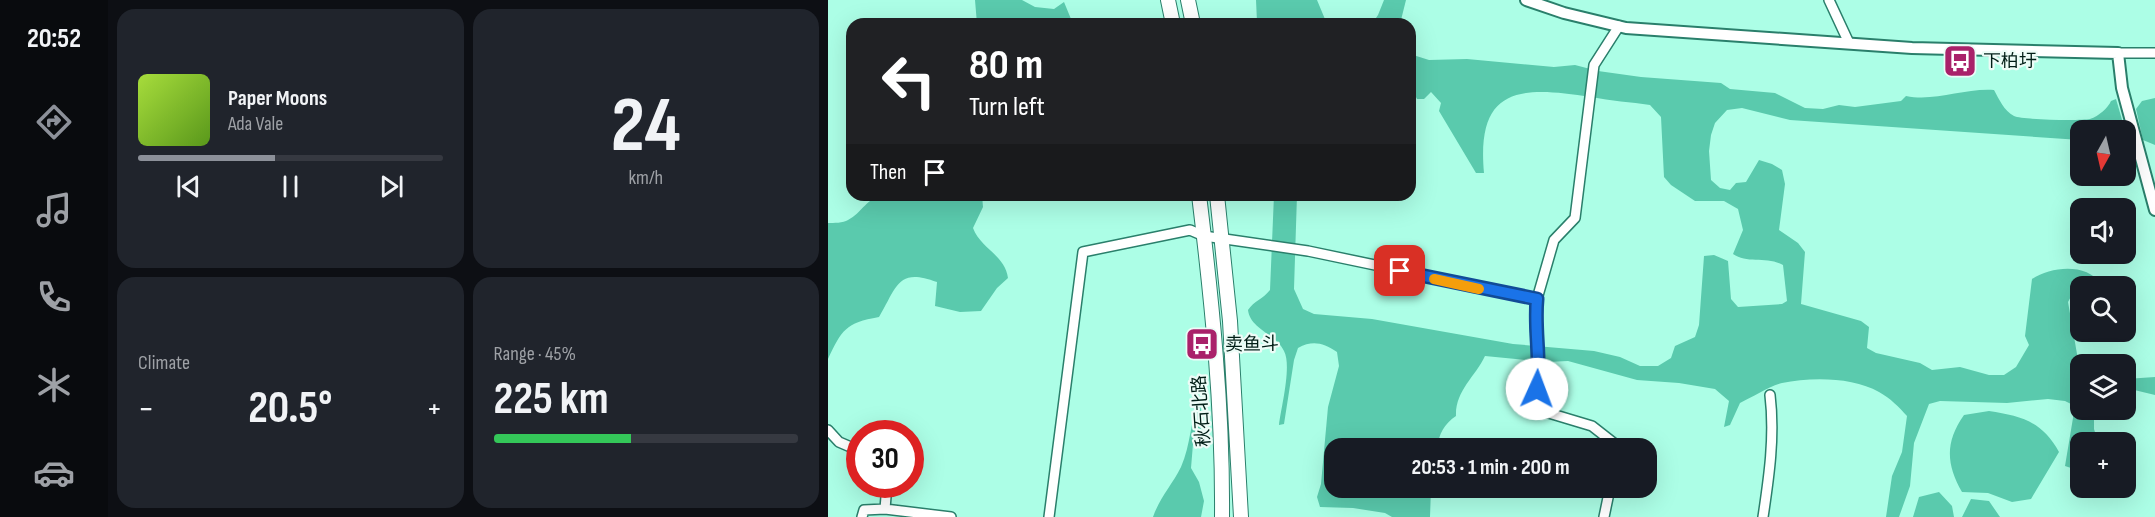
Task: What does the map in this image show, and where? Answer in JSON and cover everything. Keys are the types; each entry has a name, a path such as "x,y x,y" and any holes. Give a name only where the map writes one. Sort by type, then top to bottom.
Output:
{"main road":[{"path":"1168,0 1172,18"},
{"path":"1188,0 1192,18"},
{"name":"秋石北路","path":"1199,201 1211,296 1221,442 1222,517"},
{"name":"秋石北路","path":"1218,201 1230,321 1241,517"}],"street":[{"path":"1526,0 1564,13 1619,26 1912,48 2155,53"},
{"path":"1829,0 1849,43"},
{"path":"1607,438 1592,426 1542,411 1535,403 1539,374 1535,320 1537,299 1554,240 1575,218 1594,65 1619,26"},
{"path":"2118,53 2122,88 2155,210"},
{"path":"1049,517 1083,252 1191,230 1204,236 1308,251 1537,299"},
{"path":"1763,517 1769,480 1773,416 1770,395"},
{"path":"828,430 839,442 846,445"},
{"path":"885,509 886,498"},
{"path":"1604,517 1608,498"},
{"path":"862,517 864,510 885,509 951,517"}],"shaded area":[{"path":"975,0 1022,0 1035,7 1054,9 1064,2 1071,18 976,18"},
{"path":"1256,0 1317,0 1324,18 1257,18"},
{"path":"1384,0 1406,0 1402,18 1376,18"},
{"path":"1416,56 1429,60 1467,59 1554,67 1575,65 1641,77 1721,83 1730,89 1775,93 1805,108 1823,109 1839,105 1855,107 1901,101 1906,96 1928,97 1994,90 2005,108 2014,116 2076,120 2070,120 2070,139 1790,120 1742,108 1727,110 1715,123 1709,151 1711,180 1720,188 1730,190 1736,183 1746,182 1759,160 1782,170 1785,184 1779,230 1798,243 1805,252 1801,304 1861,321 1869,327 1867,348 1876,353 1920,363 1932,370 1960,367 1989,375 2004,375 2016,367 2029,345 2025,336 2032,279 2059,269 2078,270 2093,276 2070,276 2068,302 2070,342 2075,342 2077,354 2070,354 2070,404 2048,399 2007,403 1940,401 1929,404 1914,443 1910,486 1899,517 1886,517 1892,476 1902,452 1907,416 1879,392 1845,381 1806,380 1782,383 1740,403 1730,425 1724,427 1729,401 1715,389 1679,383 1637,380 1568,361 1547,362 1485,356 1462,392 1456,416 1448,422 1439,438 1325,438 1328,407 1339,366 1337,352 1327,346 1308,344 1298,348 1284,424 1279,425 1286,377 1286,358 1280,345 1253,322 1248,310 1270,290 1274,201 1297,201 1294,289 1303,309 1314,314 1372,319 1513,344 1594,351 1620,357 1640,366 1658,366 1671,358 1675,346 1695,337 1699,325 1704,256 1714,255 1728,261 1731,299 1738,307 1782,304 1787,301 1783,265 1777,262 1744,259 1733,254 1743,230 1738,209 1724,201 1695,201 1671,185 1664,177 1661,117 1650,105 1544,92 1524,93 1508,98 1496,108 1488,123 1483,144 1484,173 1476,173 1439,111 1441,103 1431,92 1424,99 1416,97"},
{"path":"2155,98 2155,145 2143,140 2136,109 2142,101"},
{"path":"2116,99 2122,120 2076,120 2093,118"},
{"path":"982,201 983,207 973,228 981,241 1002,263 1008,278 997,288 981,311 960,312 935,306 937,282 914,277 906,279 895,289 879,317 859,322 846,329 828,359 828,223 848,220 869,202"},
{"path":"2155,377 2155,395 2136,390 2136,378"},
{"path":"1200,398 1202,426 1193,444 1191,468 1199,482 1204,501 1201,517 1153,517 1181,467"},
{"path":"1989,411 2011,415 2030,422 2045,433 2059,452 2031,499 2012,502 1988,493 1962,492 1957,482 1950,453 1953,434 1964,415"},
{"path":"2073,420 2094,420 2095,432 2071,432"},
{"path":"2070,436 2070,468 2065,466"},
{"path":"1324,451 1324,498 1431,498 1430,517 1392,517 1385,513 1353,508 1320,507 1317,497 1321,484"},
{"path":"1939,492 1952,506 1954,517 1913,517 1919,497"},
{"path":"1971,499 1989,501 2000,517 1962,517"}],"slow traffic":[{"path":"1434,279 1479,289"}],"place":[{"name":"下柏圩","path":"1960,61"},
{"name":"卖鱼斗","path":"1202,344"}],"route":[{"path":"1400,271 1469,287 1537,299 1535,320 1539,374 1537,389"}]}
